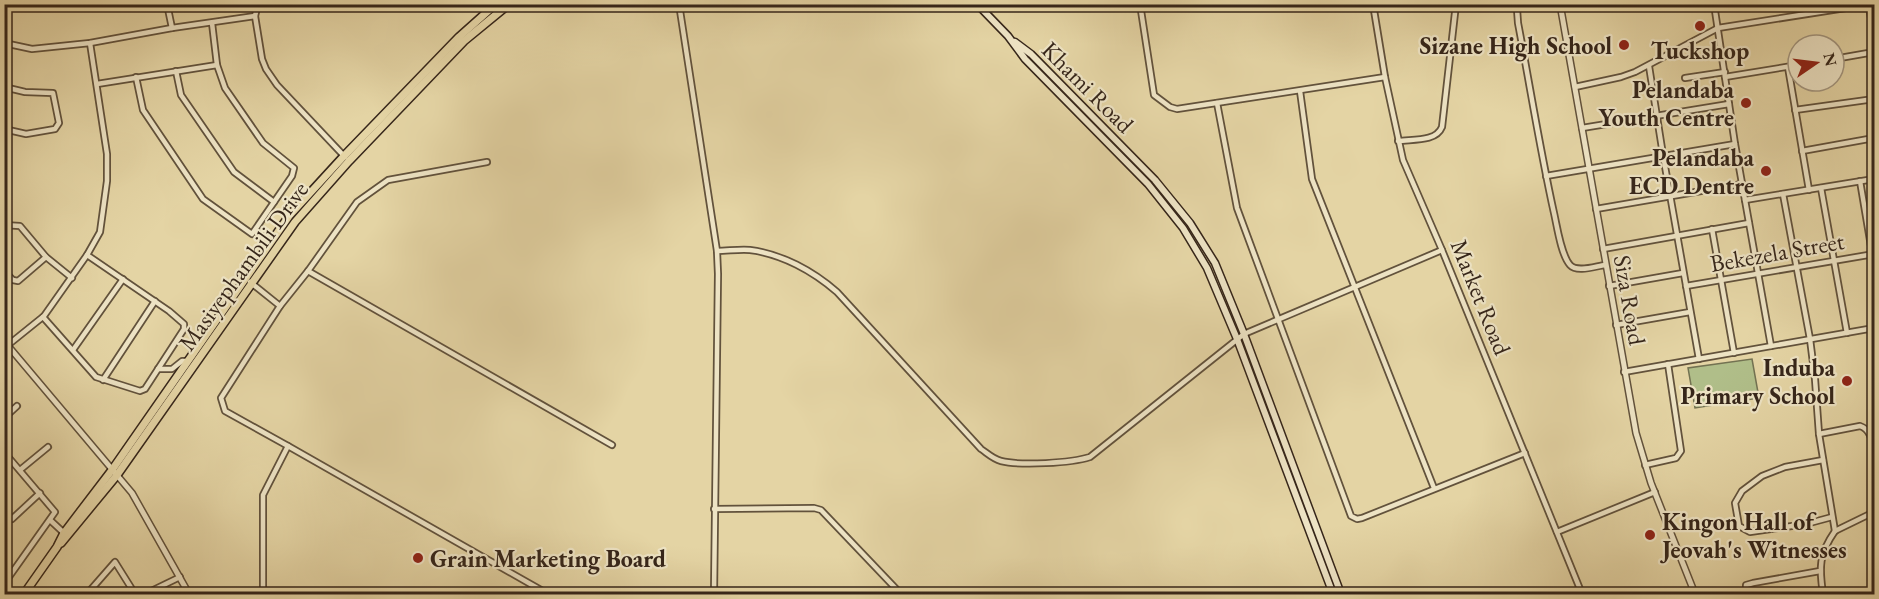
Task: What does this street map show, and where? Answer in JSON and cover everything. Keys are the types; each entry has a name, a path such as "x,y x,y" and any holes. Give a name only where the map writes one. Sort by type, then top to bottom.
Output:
{"main road":[{"name":"Masiyephambili Drive","path":"57,547 70,534 253,284 295,222 346,158 459,37 496,4"},
{"name":"Masiyephambili Drive","path":"24,594 57,547 64,533 114,473 289,216 464,41 509,4"},
{"path":"977,4 1008,36"},
{"name":"Khami Road","path":"1008,36 1031,54 1174,201 1215,263 1244,334 1341,594"},
{"name":"Khami Road","path":"1008,36 1025,59 1148,184 1183,228 1207,268 1237,339 1333,594"}],"street":[{"path":"168,4 172,28"},
{"path":"258,4 255,16 262,59 271,77 304,116 346,158"},
{"path":"679,4 717,251 714,594"},
{"path":"1140,4 1154,95 1170,107 1177,109 1385,77"},
{"name":"Market Road","path":"1373,4 1398,141 1407,169 1582,594"},
{"path":"1398,141 1433,137 1442,127 1456,4"},
{"path":"1519,4 1518,23 1560,240 1569,264 1577,269 1605,265"},
{"name":"Siza Road","path":"1560,4 1636,433 1645,465 1695,594"},
{"path":"1714,4 1742,184 1771,346"},
{"path":"1575,87 1621,77 1649,66 1718,28 1870,5 1875,38"},
{"path":"4,43 32,49 90,43 255,16"},
{"path":"136,77 144,112 203,199 251,234 292,176 294,168 263,143 225,88 217,65 212,23"},
{"path":"90,43 107,154 107,181 100,232 72,278 43,317 6,343 138,501 189,594"},
{"path":"1846,57 1875,52"},
{"path":"97,84 217,65"},
{"path":"1649,66 1699,359"},
{"path":"1685,78 1786,67"},
{"path":"176,71 181,95 234,172 274,202"},
{"path":"4,87 26,92 53,93 59,123 55,129 26,134 4,129"},
{"path":"1300,91 1312,179 1434,488"},
{"path":"1792,93 1809,190"},
{"path":"1795,110 1875,99"},
{"path":"1217,103 1236,208 1351,516 1357,519 1362,518 1525,453"},
{"path":"1582,128 1729,104"},
{"path":"1802,151 1875,138"},
{"path":"1546,176 1736,144"},
{"path":"487,162 398,177 380,185 357,202 280,306 220,398 220,402 225,411 548,594"},
{"path":"1746,200 1875,179"},
{"path":"1860,181 1875,264"},
{"path":"1596,209 1742,184"},
{"path":"1821,188 1847,333"},
{"path":"1783,194 1810,339 1819,434 1835,531"},
{"path":"1603,249 1749,223"},
{"path":"4,225 20,226 46,257 72,278"},
{"path":"1712,229 1734,352"},
{"path":"255,231 271,242"},
{"path":"717,251 760,252 805,268 823,279 981,449 1004,461 1054,462 1090,457 1244,334 1442,250"},
{"name":"Bekezela Street","path":"1686,286 1874,254"},
{"path":"43,317 94,375 103,380 141,391 145,389 184,326 182,321 87,255"},
{"path":"4,271 13,280 18,281 46,257"},
{"path":"308,271 612,445"},
{"path":"1609,286 1683,273"},
{"path":"73,350 123,279"},
{"path":"245,279 280,306"},
{"path":"103,380 155,301"},
{"path":"1616,325 1690,312"},
{"path":"1624,372 1875,328"},
{"path":"158,369 172,369 183,361 189,361"},
{"path":"1645,465 1676,458 1681,451 1668,364"},
{"path":"4,418 17,406"},
{"path":"1819,434 1860,426 1869,433 1874,448"},
{"path":"263,594 263,495 288,446"},
{"path":"20,470 48,447"},
{"path":"4,584 55,511 5,455"},
{"path":"1823,460 1766,473 1738,496 1735,503 1735,514 1739,526 1750,532 1806,524 1832,517"},
{"path":"1557,532 1655,492"},
{"path":"12,519 40,493"},
{"path":"714,509 814,508 821,510 902,594"},
{"path":"1823,594 1821,556 1835,531 1875,513"},
{"path":"50,520 64,533"},
{"path":"87,594 115,562 135,594"},
{"path":"1746,594 1746,585 1820,571"},
{"path":"145,594 180,577"}],"green space":[{"path":"1752,359 1759,398 1695,408 1688,368"}],"place":[{"name":"Tuckshop","path":"1700,26"},
{"name":"Sizane High School","path":"1624,45"},
{"name":"Pelandaba Youth Centre","path":"1746,103"},
{"name":"Pelandaba ECD Dentre","path":"1766,171"},
{"name":"Induba Primary School","path":"1847,381"},
{"name":"Kingon Hall of Jeovah's Witnesses","path":"1650,535"},
{"name":"Grain Marketing Board","path":"418,558"}]}
